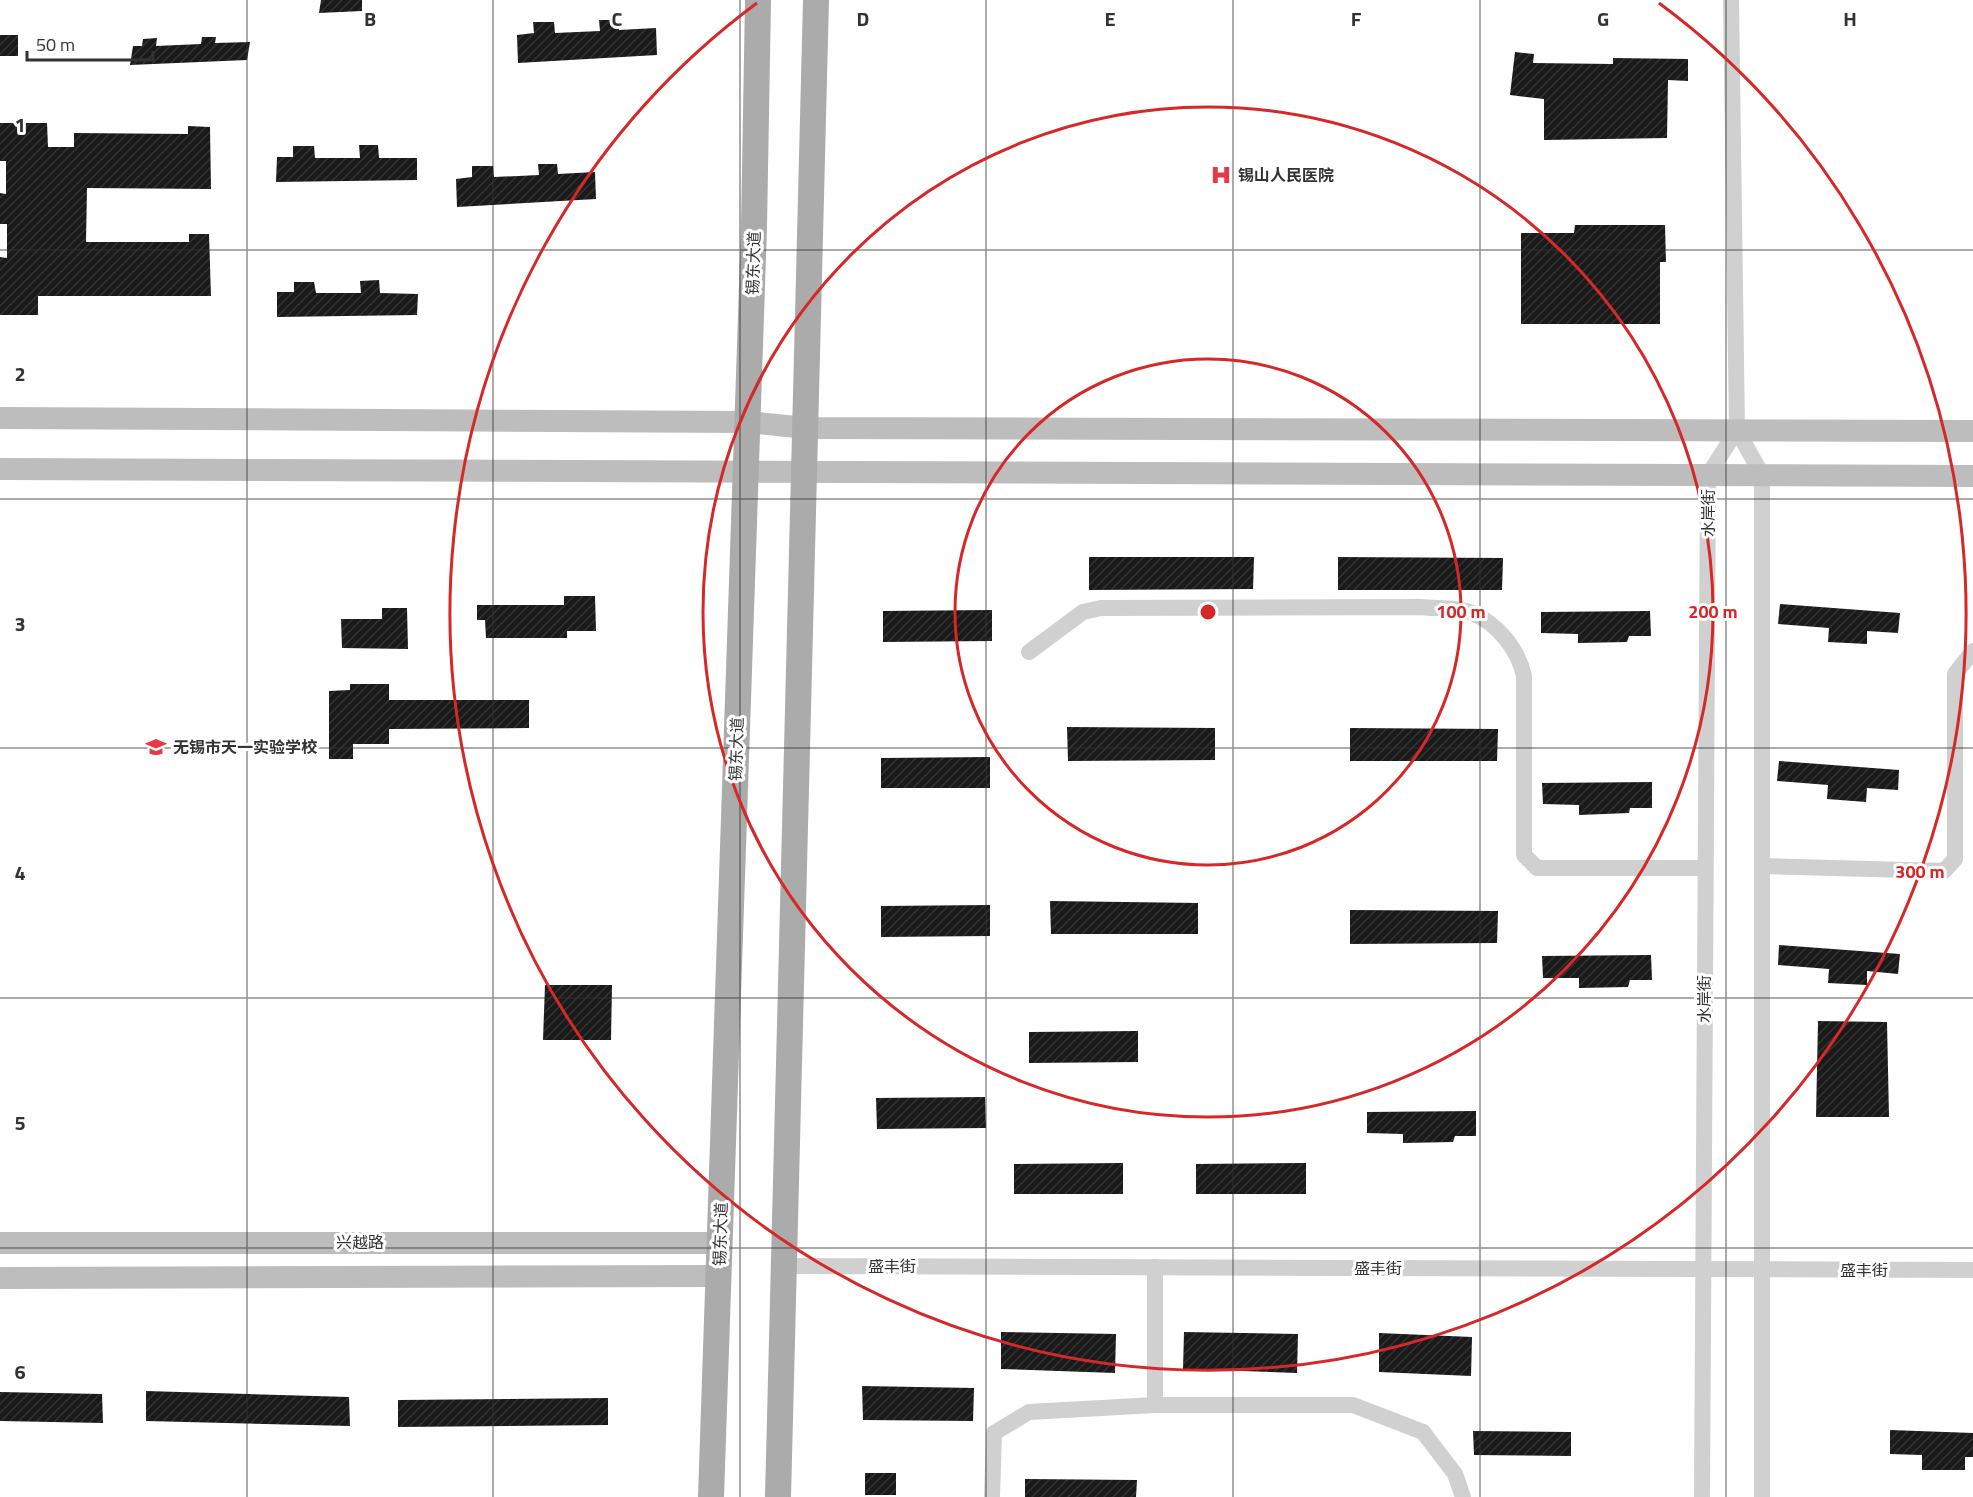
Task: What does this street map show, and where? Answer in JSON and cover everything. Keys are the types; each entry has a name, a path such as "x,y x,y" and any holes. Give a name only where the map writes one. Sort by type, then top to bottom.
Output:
{"main road":[{"name":"锡东大道","path":"711,1497 747,423 758,0"},
{"path":"777,1497 816,0"},
{"path":"0,418 747,423 806,428 1973,431"},
{"path":"0,469 1973,476"},
{"name":"兴越路","path":"0,1243 719,1243"},
{"path":"0,1278 718,1276"}],"street":[{"path":"1731,0 1737,430 1762,475 1762,1497"},
{"name":"水岸街","path":"1702,1497 1708,475 1737,430"},
{"path":"1029,652 1083,612 1101,608 1420,607 1470,612 1496,627 1521,659 1524,676 1524,855 1537,868 1701,868 1705,866"},
{"path":"1762,866 1944,871 1955,859 1955,674 1973,651"},
{"name":"盛丰街","path":"784,1266 1973,1270"},
{"path":"1155,1267 1155,1405"},
{"path":"992,1497 994,1433 1029,1413 1155,1405 1353,1405 1423,1432 1455,1474 1463,1497"}],"building":[{"path":"321,0 362,0 362,11 319,13"},
{"path":"599,20 618,20 619,30 656,28 657,55 518,63 517,35 534,33 533,22 554,22 555,33 600,31"},
{"path":"0,35 18,35 18,56 0,56"},
{"path":"202,37 216,37 215,43 250,42 247,60 130,65 133,46 142,46 143,39 157,38 156,46 201,44"},
{"path":"1515,52 1534,54 1533,63 1613,64 1613,58 1688,59 1688,81 1668,80 1667,138 1544,140 1544,99 1510,95"},
{"path":"0,123 47,123 48,147 74,147 74,133 188,134 188,126 210,127 211,189 87,188 86,242 189,242 189,234 209,234 211,296 38,296 38,315 0,315 0,257 7,258 7,224 0,224 0,193 6,194 6,161 0,161"},
{"path":"359,145 378,145 379,158 417,158 417,180 276,182 277,157 293,157 293,146 314,146 315,158 360,158"},
{"path":"538,164 557,164 558,174 595,172 596,199 457,207 456,179 472,177 472,166 493,166 494,177 539,175"},
{"path":"1575,225 1665,225 1666,262 1660,262 1660,324 1521,324 1521,233 1574,233"},
{"path":"379,280 380,293 418,294 417,315 277,317 277,292 294,292 294,282 314,282 316,293 361,293 360,281"},
{"path":"1089,557 1254,557 1253,589 1089,590"},
{"path":"1338,557 1503,558 1502,590 1338,590"},
{"path":"564,596 595,596 596,631 567,631 567,638 486,638 485,620 477,620 477,605 564,605"},
{"path":"1780,604 1900,613 1898,633 1867,631 1867,644 1828,642 1829,628 1778,624"},
{"path":"382,608 407,608 408,649 342,648 341,619 382,619"},
{"path":"992,610 992,641 883,642 883,611"},
{"path":"1650,611 1651,636 1629,636 1627,642 1578,643 1578,634 1541,633 1541,612"},
{"path":"350,684 389,684 389,700 529,700 529,728 389,729 389,744 353,744 353,759 329,759 329,691 350,690"},
{"path":"1067,727 1215,728 1215,760 1068,761"},
{"path":"1350,728 1498,729 1497,761 1350,761"},
{"path":"990,757 990,788 881,788 881,758"},
{"path":"1779,761 1899,770 1898,790 1867,788 1866,802 1827,799 1828,785 1777,781"},
{"path":"1652,782 1652,808 1630,808 1629,813 1579,815 1579,805 1543,804 1542,783"},
{"path":"1050,901 1198,903 1198,934 1051,934"},
{"path":"990,905 990,936 881,937 881,906"},
{"path":"1350,910 1498,911 1497,943 1350,944"},
{"path":"1779,945 1900,954 1898,974 1867,971 1867,985 1828,983 1829,969 1778,965"},
{"path":"1651,955 1652,980 1630,980 1628,987 1579,988 1579,978 1543,978 1542,956"},
{"path":"545,985 612,985 611,1040 543,1040"},
{"path":"1818,1021 1887,1022 1889,1117 1816,1117"},
{"path":"1138,1031 1138,1062 1029,1063 1029,1032"},
{"path":"985,1097 986,1128 877,1129 876,1098"},
{"path":"1476,1111 1476,1136 1455,1136 1453,1142 1403,1143 1403,1134 1367,1133 1367,1112"},
{"path":"1123,1163 1123,1194 1014,1194 1014,1164"},
{"path":"1306,1163 1306,1194 1196,1194 1196,1164"},
{"path":"1001,1332 1116,1334 1115,1373 1001,1369"},
{"path":"1184,1332 1298,1334 1297,1373 1183,1369"},
{"path":"1379,1333 1472,1337 1471,1376 1379,1372"},
{"path":"862,1386 974,1388 973,1421 863,1420"},
{"path":"146,1391 349,1397 350,1426 146,1421"},
{"path":"0,1392 102,1394 103,1423 0,1421"},
{"path":"608,1398 608,1425 398,1427 398,1400"},
{"path":"1890,1430 1973,1433 1973,1457 1965,1457 1965,1470 1922,1470 1922,1455 1890,1454"},
{"path":"1473,1431 1571,1432 1571,1456 1474,1455"},
{"path":"865,1473 896,1473 896,1495 865,1495"},
{"path":"1025,1479 1137,1480 1136,1497 1025,1497"}],"place":[{"name":"锡山人民医院","path":"1221,175"},
{"name":"无锡市天一实验学校","path":"156,747"}]}
